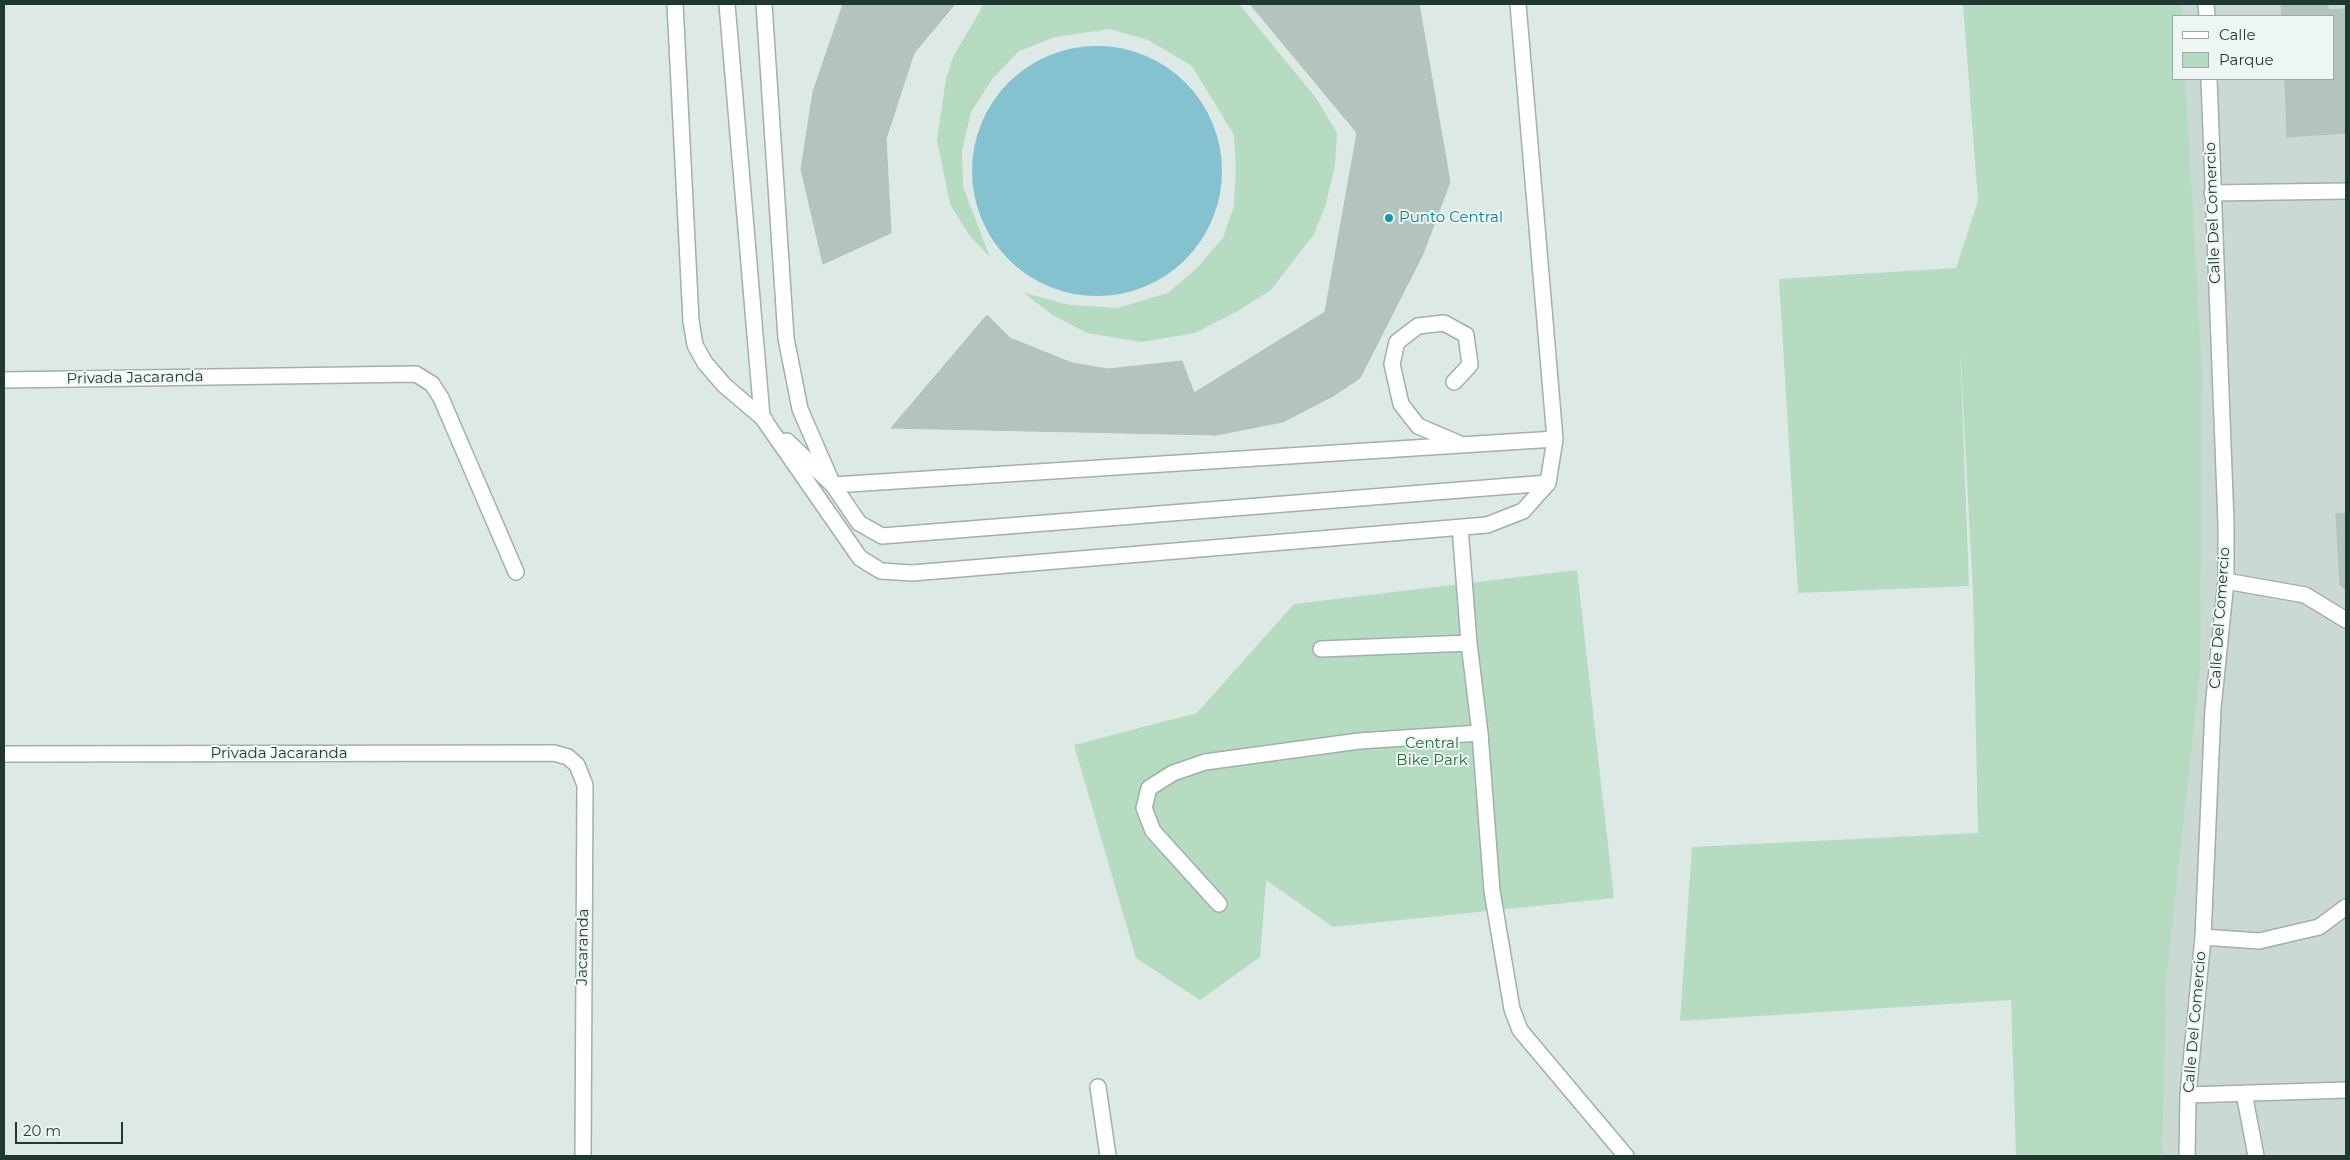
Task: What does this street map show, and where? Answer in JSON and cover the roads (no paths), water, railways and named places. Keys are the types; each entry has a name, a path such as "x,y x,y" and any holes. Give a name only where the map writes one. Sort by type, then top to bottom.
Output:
{"street":[{"path":"675,4 691,321 695,345 705,363 724,386 762,417 832,485 859,523 882,536 1548,483"},
{"path":"727,4 762,417 860,558 881,572 912,573 1487,525 1523,511 1548,483 1555,439 1518,4"},
{"path":"764,4 786,338 800,410 832,485"},
{"name":"Calle Del Comercio","path":"2188,1156 2188,1095 2202,937 2213,708 2226,581 2226,523 2209,80"},
{"path":"2212,193 2346,191"},
{"path":"1454,382 1470,365 1466,335 1444,323 1418,326 1397,342 1392,364 1402,404 1418,426 1462,445"},
{"name":"Privada Jacaranda","path":"4,380 416,374 432,384 442,398 516,572"},
{"path":"832,485 1555,439"},
{"path":"1460,527 1469,643 1480,733 1492,891 1512,1010 1520,1030 1626,1156"},
{"path":"2226,581 2304,595 2346,620"},
{"path":"1321,649 1469,643"},
{"path":"1219,904 1152,831 1144,808 1149,788 1173,773 1205,762 1360,741 1480,733"},
{"name":"Privada Jacaranda","path":"4,754 554,753"},
{"name":"Jacaranda","path":"554,753 568,757 577,765 584,785 583,1156"},
{"path":"2202,937 2258,941 2319,927 2346,907"},
{"path":"1098,1087 1108,1156"},
{"path":"2188,1095 2346,1090"},
{"path":"2244,1093 2256,1156"}],"water":[{"path":"1097,46 1133,51 1156,61 1176,74 1194,92 1207,112 1217,135 1222,171 1217,207 1207,230 1194,250 1176,268 1156,281 1133,291 1097,296 1061,291 1038,281 1018,268 1000,250 987,230 977,207 972,171 977,135 987,112 1000,92 1018,74 1038,61 1061,51"}],"place":[{"name":"Punto Central","path":"1389,218"}],"park label":[{"name":"Central Bike Park","path":"1432,752"}]}
